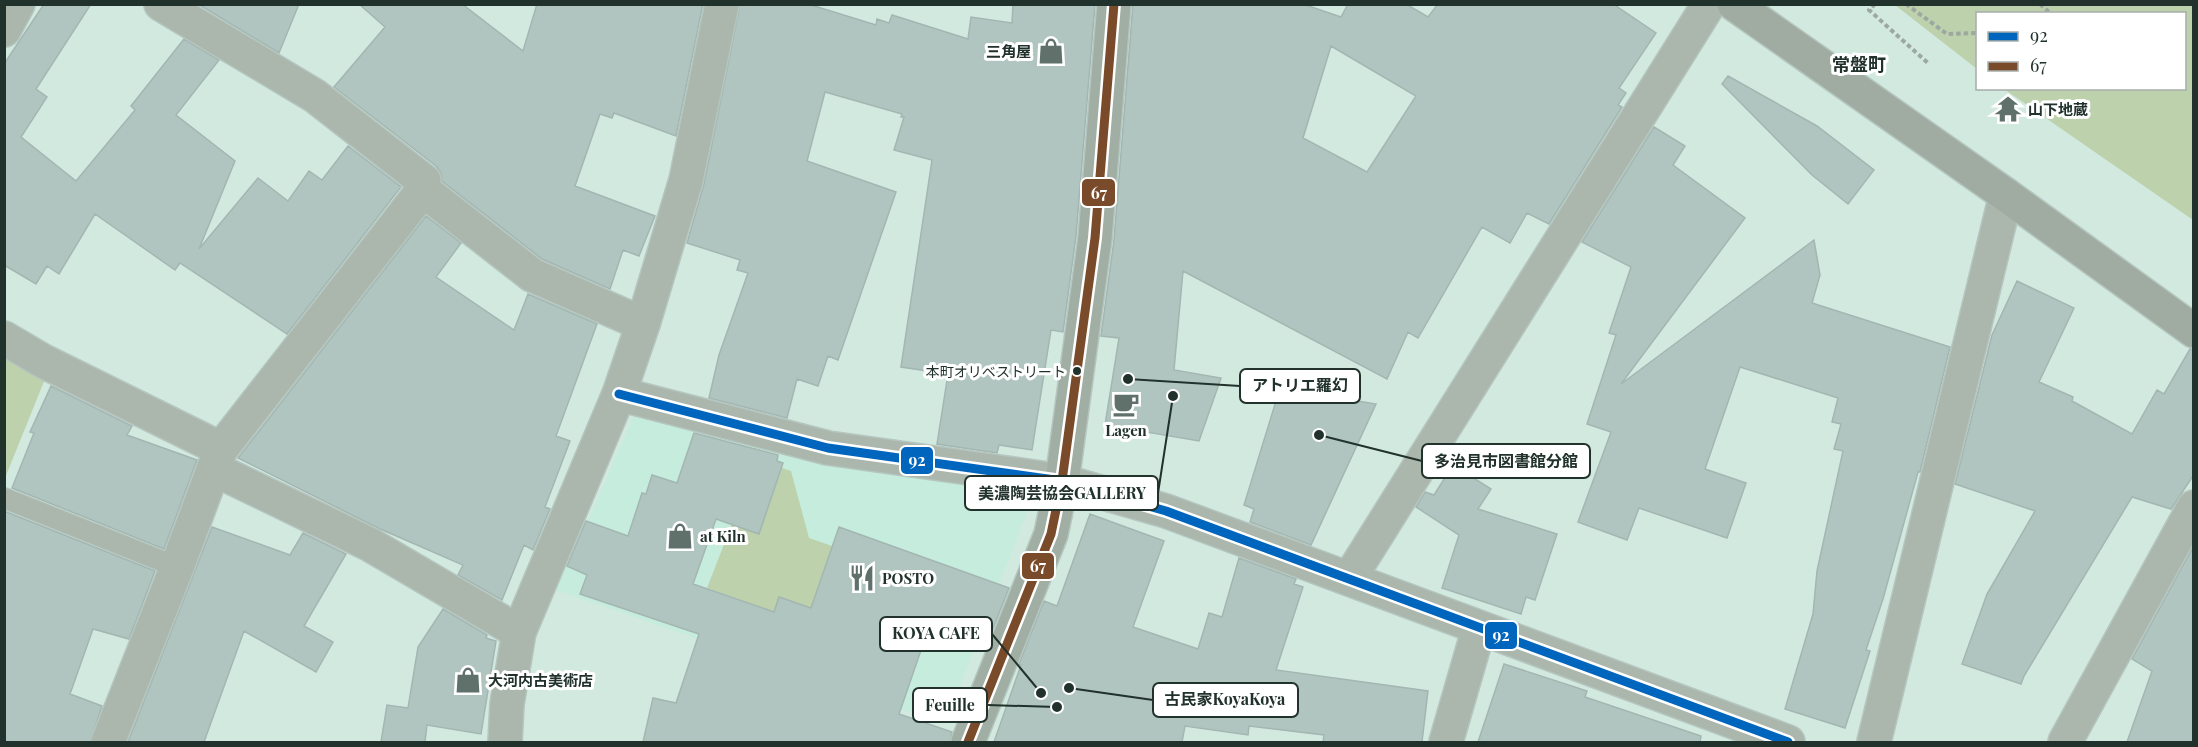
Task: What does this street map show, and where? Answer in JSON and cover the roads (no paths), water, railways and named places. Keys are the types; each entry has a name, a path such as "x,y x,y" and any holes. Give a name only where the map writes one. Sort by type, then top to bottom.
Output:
{"main road":[{"path":"968,742 1051,534 1062,481 1095,238 1114,4"}],"street":[{"path":"4,30 18,4"},
{"path":"108,742 218,459 423,190 424,181 315,96 161,4"},
{"path":"505,742 507,704 519,632 619,393 643,324 686,180 722,4"},
{"path":"1349,579 1709,4"},
{"path":"1734,4 2006,195 2193,331"},
{"path":"423,190 532,275 643,324"},
{"path":"1874,742 2006,195"},
{"path":"4,338 369,544 519,632"},
{"path":"619,393 828,448 1062,481 1166,511 1788,742"},
{"path":"2065,742 2193,507"},
{"path":"1446,742 1479,628"}],"lane":[{"path":"4,498 177,567"}],"place":[{"name":"三角屋","path":"1051,51"},
{"name":"山下地蔵","path":"2008,109"},
{"name":"本町オリベストリート","path":"1077,371"},
{"name":"アトリエ羅幻","path":"1128,379"},
{"name":"美濃陶芸協会GALLERY","path":"1173,396"},
{"name":"Lagen","path":"1126,404"},
{"name":"多治見市図書館分館","path":"1319,435"},
{"name":"at Kiln","path":"680,536"},
{"name":"POSTO","path":"862,578"},
{"name":"大河内古美術店","path":"468,680"},
{"name":"古民家KoyaKoya","path":"1069,688"},
{"name":"KOYA CAFE","path":"1041,693"},
{"name":"Feuille","path":"1057,707"}],"district":[{"name":"常盤町","path":"1859,64"}]}
